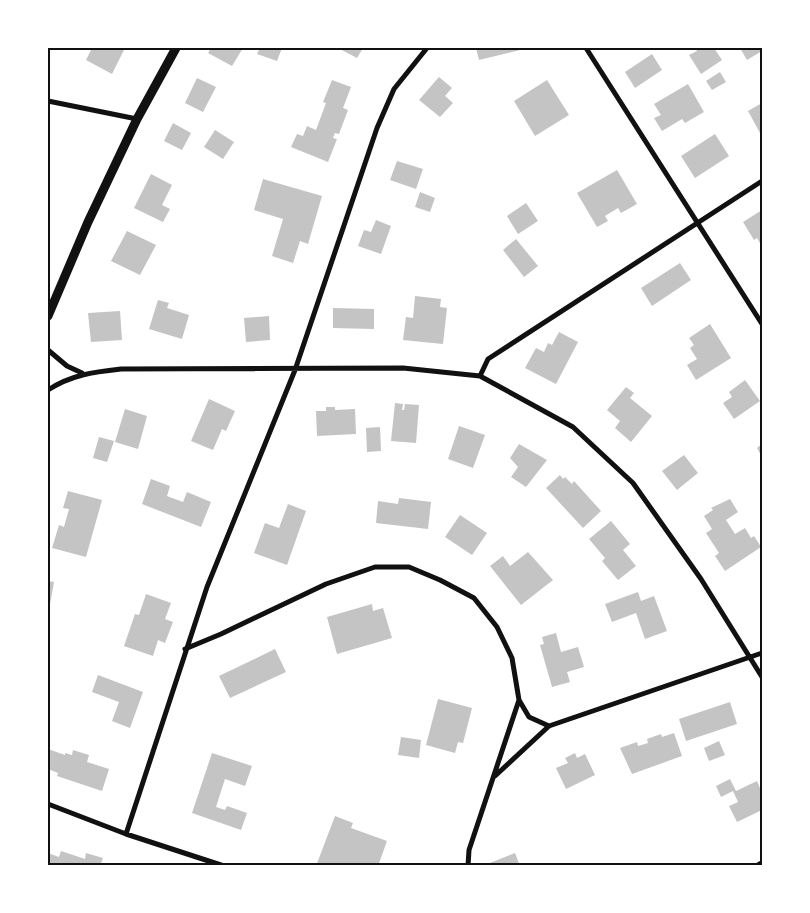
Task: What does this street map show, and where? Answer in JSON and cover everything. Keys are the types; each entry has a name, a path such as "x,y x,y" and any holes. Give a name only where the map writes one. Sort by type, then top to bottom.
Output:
{"street":[{"path":"48,316 88,222 138,119 176,48"},
{"path":"126,834 185,649 207,587 295,370 377,128 394,89 427,48"},
{"path":"586,48 762,324"},
{"path":"48,102 138,119"},
{"path":"480,376 488,359 762,181"},
{"path":"48,350 67,366 82,373"},
{"path":"48,390 82,373 121,369 295,370 403,368 480,376 573,427 633,483 701,579 762,678"},
{"path":"185,649 326,584 375,567 409,567 440,580 474,598 497,627 512,658 519,700 529,717 549,726"},
{"path":"492,780 506,763 549,726 762,653"},
{"path":"468,866 469,850 519,700"},
{"path":"48,804 126,834 224,866"}],"building":[{"path":"92,48 120,48 124,50 112,74 86,60"},
{"path":"211,48 243,48 232,66 208,53"},
{"path":"260,48 282,48 277,61 257,54"},
{"path":"338,48 363,48 357,58"},
{"path":"476,48 519,48 520,50 479,60"},
{"path":"695,48 714,48 722,60 701,74 689,55 697,51"},
{"path":"740,48 762,48 762,51 747,60"},
{"path":"652,54 662,70 635,88 625,72"},
{"path":"720,72 726,82 712,90 706,81"},
{"path":"439,77 452,88 445,96 453,103 440,117 419,100"},
{"path":"197,78 216,87 203,112 185,103"},
{"path":"332,80 351,87 343,108 348,110 339,134 335,133 333,138 337,139 328,162 291,147 297,134 303,136 307,126 316,130 326,103 323,102"},
{"path":"547,80 569,115 535,136 514,101"},
{"path":"688,84 704,112 685,123 682,119 662,131 654,118 661,115 654,104"},
{"path":"762,103 762,132 760,133 748,111"},
{"path":"173,123 191,133 182,150 164,141"},
{"path":"215,130 234,142 223,159 204,147"},
{"path":"715,134 729,156 695,178 681,156"},
{"path":"397,161 423,169 416,189 390,180"},
{"path":"617,170 637,204 621,213 618,208 605,216 608,221 597,227 577,193"},
{"path":"151,174 172,185 162,205 170,209 163,222 134,208"},
{"path":"263,179 322,196 308,244 300,241 293,263 272,256 283,219 254,210"},
{"path":"420,192 435,198 430,212 415,207"},
{"path":"526,203 538,221 518,234 507,216"},
{"path":"762,210 761,245 757,238 754,240 743,222"},
{"path":"376,220 391,226 381,254 358,246 364,230 371,232"},
{"path":"127,231 156,245 140,275 111,261"},
{"path":"516,239 538,266 524,277 503,250"},
{"path":"680,263 691,280 652,306 641,288"},
{"path":"415,296 441,299 440,307 447,308 443,344 403,340 406,317 413,318"},
{"path":"158,300 169,303 167,308 189,315 182,339 149,329"},
{"path":"333,308 374,309 374,329 333,328"},
{"path":"120,311 122,340 91,342 88,313"},
{"path":"269,316 270,340 246,342 244,318"},
{"path":"710,324 731,358 696,380 687,365 697,359 690,348 694,345 689,338"},
{"path":"559,332 578,342 556,384 525,368 536,348 544,352 548,343 552,345"},
{"path":"745,380 760,401 734,419 723,403 732,397 729,392"},
{"path":"626,387 634,393 630,398 652,416 631,442 615,428 620,421 607,410"},
{"path":"209,399 235,411 226,431 222,429 213,450 191,441"},
{"path":"395,403 403,404 402,410 404,410 405,404 419,405 416,443 391,441"},
{"path":"326,407 335,407 335,410 355,409 356,434 317,436 316,411 326,411"},
{"path":"125,409 147,416 138,449 115,442"},
{"path":"459,426 485,435 473,468 448,459"},
{"path":"380,427 381,451 367,452 366,428"},
{"path":"99,437 114,441 107,462 93,458"},
{"path":"519,444 547,460 526,487 511,477 518,467 510,458"},
{"path":"762,444 762,457 757,448"},
{"path":"684,455 698,473 677,490 662,471"},
{"path":"560,475 572,484 574,481 601,511 583,528 546,488"},
{"path":"151,479 170,486 167,496 183,502 187,492 211,502 201,527 142,504"},
{"path":"68,491 102,500 86,557 52,548 59,525 64,527 69,509 63,508"},
{"path":"399,498 431,502 428,529 376,523 378,501 398,504"},
{"path":"730,499 738,512 726,520 735,534 745,528 751,538 754,536 761,547 725,571 715,556 719,553 706,533 712,529 704,516 713,510 711,508"},
{"path":"288,504 306,511 287,565 254,553 265,523 279,528"},
{"path":"460,515 487,533 472,555 445,537"},
{"path":"611,521 630,544 623,550 636,566 618,580 602,561 605,558 589,539"},
{"path":"528,552 553,580 521,605 490,566 503,556 510,566"},
{"path":"48,581 54,582 49,610 48,609"},
{"path":"638,592 641,601 654,596 667,631 645,639 636,613 612,622 605,604"},
{"path":"146,594 171,603 165,619 173,622 165,643 158,640 153,656 124,646 135,614 139,615"},
{"path":"372,604 373,611 383,608 392,638 337,654 327,617"},
{"path":"556,633 561,652 578,647 584,667 567,672 570,682 552,687 540,645 544,644 542,637"},
{"path":"275,649 286,672 230,698 219,676"},
{"path":"98,675 143,692 130,728 112,721 119,702 92,692"},
{"path":"438,699 472,708 463,743 458,742 455,753 426,745"},
{"path":"730,702 737,724 686,741 679,719"},
{"path":"674,733 682,756 632,774 620,748 637,742 638,746 648,743 647,739 661,734 662,737"},
{"path":"401,737 421,740 419,758 398,755"},
{"path":"719,741 725,755 709,761 704,748"},
{"path":"48,749 65,755 65,753 72,755 73,750 89,755 87,762 109,769 102,791 57,776 58,773 48,769"},
{"path":"212,753 252,766 245,786 225,779 216,807 225,810 227,806 247,813 241,830 192,813"},
{"path":"575,753 577,758 585,754 595,775 566,789 556,768 568,763 565,758"},
{"path":"730,779 736,791 757,781 762,793 762,810 737,822 729,806 738,802 733,791 721,797 716,786"},
{"path":"335,816 353,823 351,828 387,841 378,866 316,866"},
{"path":"61,851 85,859 86,853 103,858 100,866 48,866 48,853 59,857"},
{"path":"515,853 520,866 491,866 490,863"}]}
